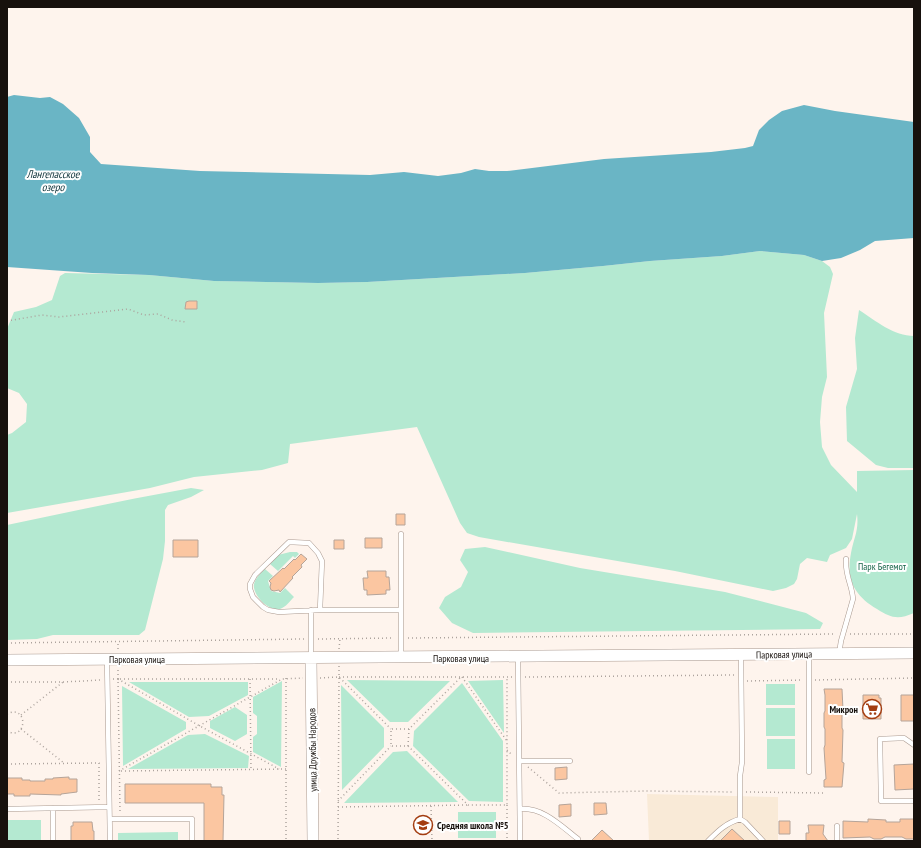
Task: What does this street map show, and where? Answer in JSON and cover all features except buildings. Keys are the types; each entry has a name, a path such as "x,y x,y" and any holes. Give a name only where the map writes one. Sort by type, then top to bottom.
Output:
{"street":[{"name":"Парковая улица","path":"7,660 311,659 914,653"},
{"name":"улица Дружбы Народов","path":"311,659 313,841"}],"lane":[{"path":"401,534 402,658"},
{"path":"320,610 321,557 309,543 288,542 255,575 250,584 253,597 263,607 268,610 279,612 311,610 320,610 401,610"},
{"path":"839,654 842,634 853,599 846,572 846,559"},
{"path":"311,610 311,659"},
{"path":"809,654 809,772"},
{"path":"740,819 742,762 741,655"},
{"path":"518,657 520,841"},
{"path":"108,659 107,679 110,841"},
{"path":"914,745 904,738 880,739 881,801 914,801"},
{"path":"520,761 570,761"},
{"path":"7,809 110,807"},
{"path":"53,808 54,841"},
{"path":"520,809 531,809 544,814 578,839"},
{"path":"110,819 192,819 192,841"},
{"path":"708,841 722,827 740,819"},
{"path":"740,819 745,822 763,841"},
{"path":"837,826 837,841"}],"path":[{"path":"7,321 42,315 59,317 128,309 144,315 158,314 172,320 186,322"},
{"path":"7,642 914,634"},
{"path":"7,682 64,682 107,679 736,675 746,681 914,678"},
{"path":"339,677 391,729 409,729"},
{"path":"338,841 337,807 339,677"},
{"path":"408,746 409,729 462,677"},
{"path":"462,677 507,741"},
{"path":"507,677 507,841"},
{"path":"119,771 282,678"},
{"path":"286,678 286,841"},
{"path":"118,679 279,769"},
{"path":"118,679 120,819"},
{"path":"250,679 251,770"},
{"path":"21,715 64,682"},
{"path":"7,714 13,712 21,715"},
{"path":"7,731 14,733 21,729 23,724 21,715"},
{"path":"21,729 64,763"},
{"path":"338,801 391,746 391,729"},
{"path":"391,746 408,746 468,805"},
{"path":"507,750 559,793 646,791 824,793"},
{"path":"7,764 98,763 99,802"},
{"path":"119,771 286,769"},
{"path":"337,807 506,805"},
{"path":"431,806 432,841"}],"shaded area":[{"path":"647,794 778,797 778,841 649,841"}],"green space":[{"name":"Парк Бегемот","path":"760,251 804,255 822,261 830,267 833,274 824,313 827,377 822,397 820,422 822,447 831,465 857,492 857,471 914,470 914,613 903,617 891,616 869,604 857,592 851,579 850,563 857,530 857,514 852,539 846,548 830,555 827,562 807,558 800,564 797,579 794,584 786,588 773,591 675,571 479,537 467,533 460,523 417,427 290,444 288,463 262,470 194,477 150,488 7,513 7,435 26,422 27,404 19,393 7,388 7,329 14,312 36,307 52,300 60,276 65,273 149,275 214,281 318,283 367,282 525,273 650,261 722,256"},
{"path":"859,310 892,331 914,336 914,468 888,468 876,465 847,441 846,407 857,369 855,338"},
{"path":"191,488 204,490 191,497 168,505 165,510 165,541 163,559 145,630 139,635 53,635 37,639 7,640 7,525"},
{"path":"485,547 580,568 725,592 806,613 823,623 820,629 473,633 452,623 439,608 445,597 461,587 468,572 460,560 465,549"},
{"path":"297,552 299,554 295,558 293,556 278,571 270,564 278,555"},
{"path":"265,569 273,576 268,581 271,591 280,593 285,588 294,597 280,609 271,608 262,602 258,598 254,588 254,584 259,575"},
{"path":"347,680 450,681 408,722 390,722"},
{"path":"503,680 504,733 468,681"},
{"path":"282,681 281,767 253,752 253,737 257,734 257,716 253,713 253,697"},
{"path":"129,682 248,682 248,695 209,716 189,717"},
{"path":"462,683 503,741 503,802 469,801 413,746 414,731"},
{"path":"766,684 795,684 795,705 766,705"},
{"path":"341,685 384,728 384,747 342,790"},
{"path":"122,686 186,722 186,729 123,766"},
{"path":"235,707 247,715 247,734 235,741 210,728 210,721"},
{"path":"766,708 795,708 795,736 766,736"},
{"path":"205,734 249,756 248,768 128,769 188,735"},
{"path":"767,739 795,739 795,769 767,769"},
{"path":"407,751 458,802 344,803 393,752"},
{"path":"458,812 496,812 496,838 458,838"},
{"path":"7,820 41,820 41,841 7,841"},
{"path":"178,832 178,841 118,841 118,833"}],"water":[{"name":"Лангепасское озеро","path":"14,95 40,98 50,97 63,104 79,118 90,137 90,152 101,164 200,171 370,175 404,172 438,176 461,173 475,169 507,171 604,159 711,152 753,146 759,130 769,120 782,111 804,105 914,122 914,238 875,241 860,250 841,258 822,261 804,255 760,251 722,256 650,261 525,273 367,282 318,283 214,281 149,275 92,273 7,267 7,97"}],"place":[{"name":"Микрон","path":"872,709"},
{"name":"Средняя школа №5","path":"423,825"}]}
